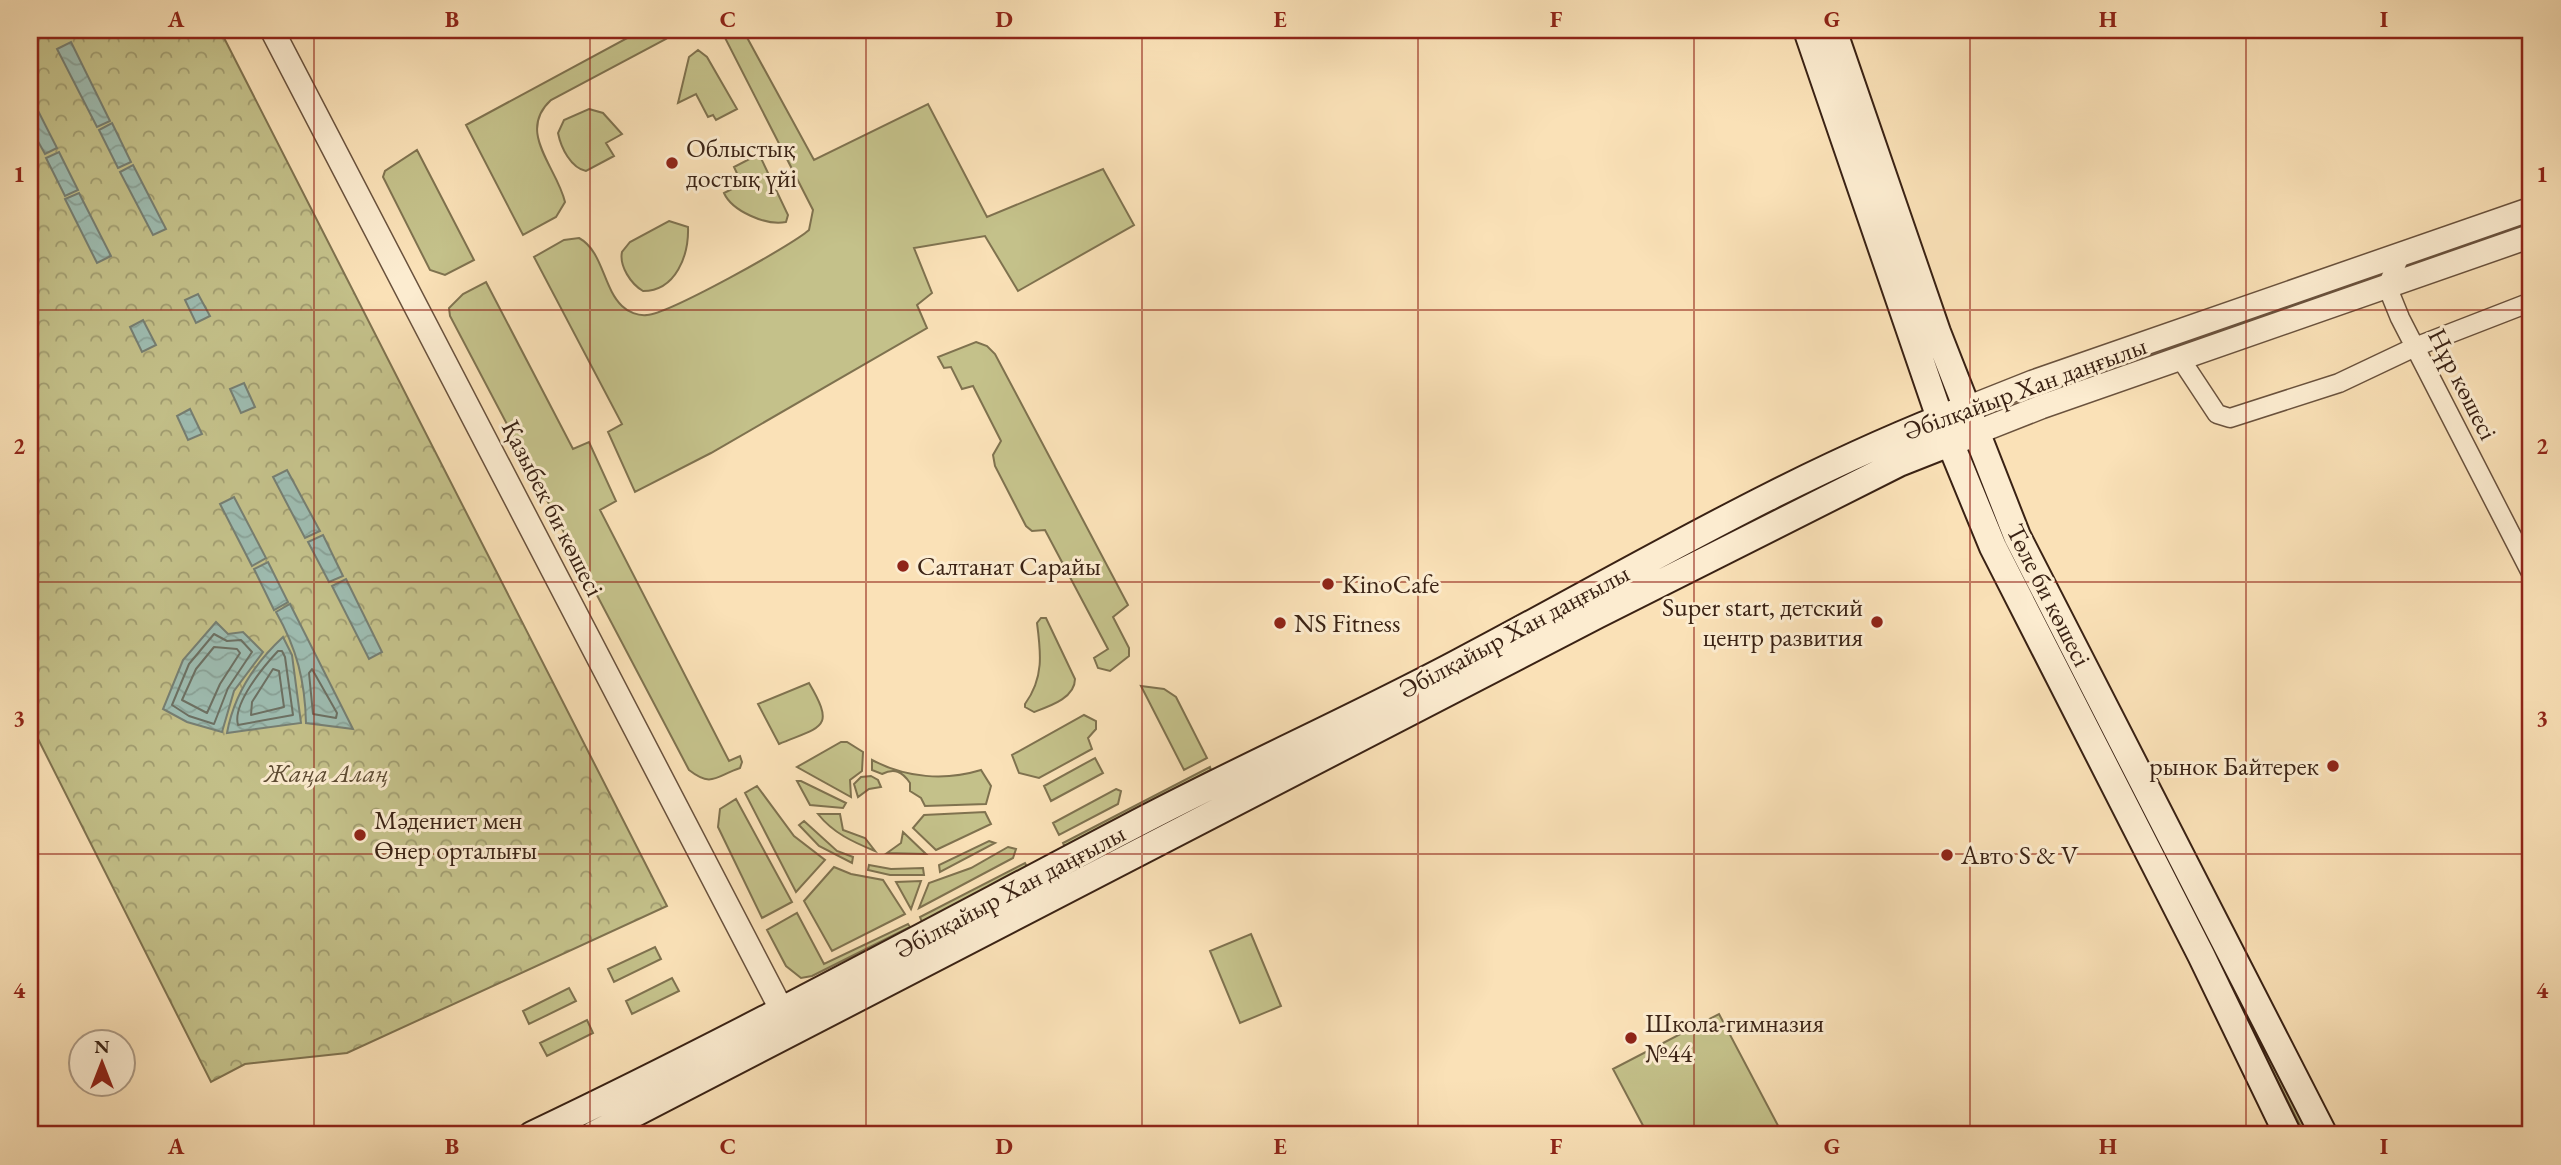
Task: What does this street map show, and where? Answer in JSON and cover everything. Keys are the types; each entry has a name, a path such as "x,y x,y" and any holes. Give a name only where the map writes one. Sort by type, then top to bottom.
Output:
{"main road":[{"name":"Төле би көшесі","path":"1807,30 1940,418 1963,438 2017,536 2324,1135"},
{"name":"Төле би көшесі","path":"1833,30 1965,408 1963,438 1993,547 2201,955 2288,1135"},
{"name":"Әбілқайыр Хан даңғылы","path":"593,1135 1158,812 1454,665 1749,506 1886,439 1965,408"},
{"name":"Әбілқайыр Хан даңғылы","path":"532,1135 788,1022 1899,463 1963,438"}],"street":[{"name":"Қазыбек би көшесі","path":"272,30 788,1022"},
{"name":"Әбілқайыр Хан даңғылы","path":"1965,408 2531,209"},
{"name":"Әбілқайыр Хан даңғылы","path":"1963,438 2180,358 2531,236"},
{"path":"2387,286 2401,254"},
{"name":"Нұр көшесі","path":"2387,286 2415,347 2531,573"},
{"path":"2180,358 2217,414 2230,418 2339,383 2415,347 2531,302"}],"green space":[{"name":"Жаңа Алаң","path":"30,30 220,30 667,906 347,1053 245,1064 211,1082 30,723"},
{"path":"642,30 678,30 551,100 541,112 537,125 538,137 565,202 556,217 523,235 466,125"},
{"path":"721,30 744,32 814,160 928,104 987,217 1103,169 1134,225 1018,291 985,236 914,248 932,293 917,305 927,328 711,453 635,492 608,432 622,424 534,257 564,240 579,238 593,252 611,290 622,306 633,313 647,315 679,304 729,278 809,230 813,210"},
{"path":"698,50 707,57 737,109 716,120 713,115 708,117 696,94 678,103 689,57"},
{"path":"589,109 603,113 622,134 606,143 614,156 586,171 576,166 568,156 558,133 564,120"},
{"path":"417,150 474,260 445,275 430,270 383,177 385,171"},
{"path":"759,154 788,215 786,222 769,222 750,216 734,206 724,193 742,184 734,167"},
{"path":"669,221 688,227 683,260 672,278 664,285 643,291 627,274 622,263 622,252 630,242"},
{"path":"486,282 573,449 589,442 616,501 600,510 729,761 740,756 740,768 714,779 703,778 689,770 450,316 449,308 463,294"},
{"path":"976,342 987,346 995,354 1128,605 1113,617 1129,648 1129,656 1110,671 1098,668 1094,658 1108,649 1045,530 1032,531 1026,526 995,466 993,455 1001,441 973,386 962,389 951,367 944,368 938,357"},
{"path":"1041,618 1046,618 1075,679 1074,686 1066,696 1034,712 1025,707 1025,704 1035,685 1040,665 1037,623"},
{"path":"809,683 822,709 823,718 815,729 779,744 758,704"},
{"path":"1141,686 1164,689 1176,697 1207,758 1184,770"},
{"path":"1084,715 1096,721 1096,729 1088,738 1092,749 1039,778 1019,773 1012,755"},
{"path":"841,742 847,742 863,752 862,771 850,780 851,797 797,767"},
{"path":"1095,758 1103,773 1051,801 1044,786"},
{"path":"872,760 898,771 926,776 954,776 981,770 991,786 986,804 925,806 921,798 910,791 910,783 904,776 894,771 882,774 872,770"},
{"path":"1210,767 1211,770 1065,847 1063,843"},
{"path":"871,776 878,780 881,787 869,789 858,797 854,784 861,777"},
{"path":"797,781 846,803 843,808 810,805"},
{"path":"757,786 794,836 825,860 796,892 745,793"},
{"path":"1116,789 1121,791 1118,804 1059,835 1053,823"},
{"path":"736,799 792,902 762,918 718,827 720,809"},
{"path":"985,812 991,824 936,850 913,828 924,815"},
{"path":"818,814 840,814 843,830 865,838 875,851 837,832"},
{"path":"804,821 837,851 853,857 852,863 819,846 799,825"},
{"path":"903,832 926,854 887,853 901,843"},
{"path":"989,841 995,843 940,872 939,865"},
{"path":"1008,847 1016,849 1013,858 919,908 929,883 971,868"},
{"path":"1025,863 1027,867 922,922 920,917"},
{"path":"869,865 891,869 923,868 924,875 890,875 868,870"},
{"path":"834,867 851,874 883,880 905,914 832,951 804,901"},
{"path":"921,881 911,909 896,882"},
{"path":"797,913 824,964 908,924 910,927 812,976 801,978 786,966 767,930"},
{"path":"1251,934 1281,1006 1240,1023 1210,951"},
{"path":"655,947 661,959 614,982 608,969"},
{"path":"672,978 679,991 632,1014 626,1001"},
{"path":"2235,985 2312,1135 2305,1135 2230,987"},
{"path":"569,988 576,1001 529,1024 523,1011"},
{"path":"1719,1014 1783,1135 1648,1135 1613,1069"},
{"path":"587,1020 593,1033 547,1056 540,1043"}],"water":[{"path":"71,42 110,121 97,127 57,49"},
{"path":"30,95 57,148 45,154 30,127"},
{"path":"112,123 131,162 118,168 99,130"},
{"path":"59,152 78,190 65,196 46,158"},
{"path":"133,165 166,229 153,235 120,172"},
{"path":"79,193 111,256 97,263 65,199"},
{"path":"198,294 210,316 196,323 185,300"},
{"path":"143,320 156,345 142,352 130,327"},
{"path":"244,383 255,407 241,413 230,389"},
{"path":"190,409 202,434 188,440 177,416"},
{"path":"287,470 320,531 305,538 273,477"},
{"path":"234,497 266,558 252,566 220,504"},
{"path":"323,535 343,576 329,582 308,542"},
{"path":"268,562 288,602 274,610 254,569"},
{"path":"346,579 382,652 369,659 332,586"},
{"path":"290,604 353,729 306,723 304,693 298,666 276,612"},
{"path":"216,622 228,634 243,632 263,652 234,691 222,732 187,722 163,709 183,660"},
{"path":"283,637 292,655 301,723 227,733 235,705 247,680"}],"place":[{"name":"Облыстық достық үйі","path":"672,163"},
{"name":"Салтанат Сарайы","path":"903,566"},
{"name":"KinoCafe","path":"1328,584"},
{"name":"Super start, детский центр развития","path":"1877,622"},
{"name":"NS Fitness","path":"1280,623"},
{"name":"рынок Байтерек","path":"2333,766"},
{"name":"Мәдениет мен Өнер орталығы","path":"360,835"},
{"name":"Авто S & V","path":"1947,855"},
{"name":"Школа-гимназия №44","path":"1631,1038"}]}
